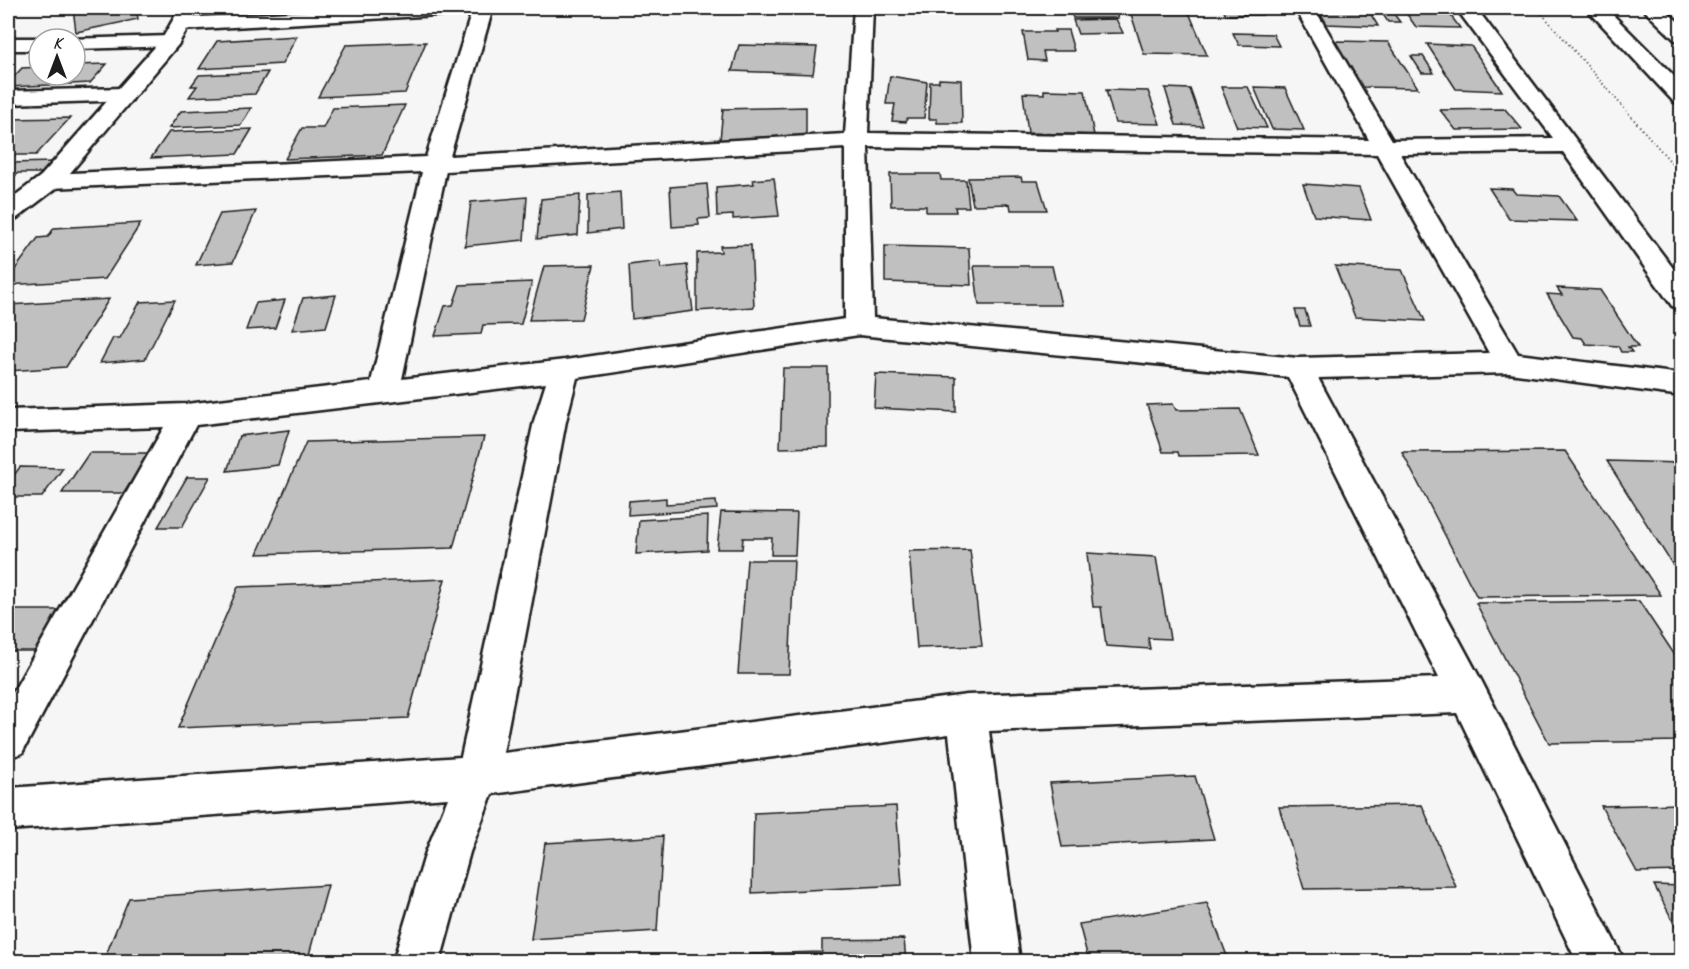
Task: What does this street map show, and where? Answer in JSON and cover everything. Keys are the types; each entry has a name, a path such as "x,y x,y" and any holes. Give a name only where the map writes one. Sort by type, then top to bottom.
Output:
{"street":[{"path":"87,41 180,24 455,8"},
{"path":"384,392 436,165 483,8"},
{"path":"859,326 856,140 863,8"},
{"path":"1305,8 1509,363"},
{"path":"1466,8 1570,145 1682,300"},
{"path":"1596,8 1682,97"},
{"path":"1652,8 1682,36"},
{"path":"8,213 50,181 124,95 180,24"},
{"path":"8,44 27,44"},
{"path":"8,98 124,95"},
{"path":"50,181 436,165 856,140 1383,147 1570,145"},
{"path":"8,421 186,415 564,370 859,326 1298,368 1509,363 1682,385"},
{"path":"1298,368 1468,695 1602,962"},
{"path":"416,962 448,852 478,776 550,421 564,370"},
{"path":"8,739 186,415"},
{"path":"8,809 478,776 967,713 1468,695"},
{"path":"967,713 997,962"}],"path":[{"path":"1537,8 1682,175"}],"building":[{"path":"73,8 136,8 138,19 87,30 87,27 75,27"},
{"path":"1029,8 1063,8 1065,14 1032,14"},
{"path":"1069,8 1113,8 1118,18 1073,18"},
{"path":"1129,8 1187,8 1207,55 1144,54"},
{"path":"1222,8 1258,8 1262,15 1226,15"},
{"path":"1317,8 1367,8 1378,26 1327,24"},
{"path":"1404,10 1448,12 1460,28 1416,27"},
{"path":"1382,13 1393,13 1400,22 1388,22"},
{"path":"1116,19 1123,33 1078,34 1073,20"},
{"path":"1054,30 1068,30 1074,51 1043,51 1045,61 1028,60 1023,32 1055,32"},
{"path":"1233,33 1273,34 1279,46 1239,45"},
{"path":"297,36 282,64 199,69 217,41"},
{"path":"1334,41 1388,42 1418,88 1361,87"},
{"path":"426,42 405,93 318,97 346,45"},
{"path":"1427,44 1471,46 1502,91 1456,89"},
{"path":"739,45 817,47 813,74 732,71"},
{"path":"1411,56 1423,56 1434,73 1422,73"},
{"path":"107,64 90,83 87,83 87,65"},
{"path":"22,68 27,68 27,86 8,87 8,83"},
{"path":"268,72 255,94 189,97 197,86 191,86 199,75"},
{"path":"890,76 927,82 924,118 907,118 906,122 892,121 895,104 886,104"},
{"path":"939,79 961,80 962,123 937,123 937,119 929,119 930,82 939,82"},
{"path":"1221,87 1248,87 1267,128 1237,127"},
{"path":"1254,87 1285,88 1304,130 1272,129"},
{"path":"1165,88 1190,89 1203,126 1176,125"},
{"path":"1044,90 1085,91 1094,135 1028,133 1023,93 1044,94"},
{"path":"1106,90 1148,91 1160,124 1115,123"},
{"path":"405,105 382,155 285,159 302,128 323,128 333,108"},
{"path":"806,107 806,138 720,140 723,109"},
{"path":"251,108 241,125 169,128 181,111"},
{"path":"1505,109 1522,129 1456,130 1440,110"},
{"path":"70,118 36,155 8,155 8,119"},
{"path":"252,129 237,154 151,158 169,132"},
{"path":"55,162 45,173 18,173 12,179 8,179 8,163"},
{"path":"890,174 940,174 941,180 966,180 969,207 955,207 956,212 926,212 926,206 891,206"},
{"path":"1021,177 1022,181 1038,181 1047,210 1011,210 1010,204 973,205 968,178"},
{"path":"774,178 779,216 733,219 733,215 717,216 716,187 754,184 753,180"},
{"path":"707,184 710,218 698,219 699,225 672,227 670,187"},
{"path":"1303,184 1359,188 1371,220 1314,216"},
{"path":"1489,188 1512,189 1516,194 1559,196 1577,221 1509,219"},
{"path":"620,192 622,229 588,233 588,195"},
{"path":"580,195 578,235 537,239 541,199"},
{"path":"527,197 524,240 465,246 471,202"},
{"path":"256,211 233,262 196,265 220,214"},
{"path":"141,223 105,279 8,285 8,279 38,238 48,237 54,228"},
{"path":"751,245 754,307 697,311 697,253 721,252 720,246"},
{"path":"885,246 969,248 971,285 885,282"},
{"path":"660,261 661,268 687,265 693,311 632,319 629,265"},
{"path":"594,265 581,319 529,320 544,266"},
{"path":"974,266 1052,266 1061,305 979,305"},
{"path":"1335,266 1402,270 1425,321 1355,317"},
{"path":"532,282 521,324 483,325 481,334 435,336 445,306 453,305 460,285"},
{"path":"1557,288 1600,290 1638,347 1628,347 1632,352 1621,352 1618,346 1586,344 1582,338 1573,337 1547,294 1562,295"},
{"path":"336,295 326,327 292,330 303,298"},
{"path":"109,299 66,367 8,371 8,305"},
{"path":"175,300 145,359 100,363 113,338 120,338 140,302"},
{"path":"285,300 275,328 246,330 256,303"},
{"path":"1295,310 1305,310 1310,326 1300,326"},
{"path":"783,368 828,368 828,447 780,448"},
{"path":"876,374 956,377 956,412 874,408"},
{"path":"1173,404 1176,410 1240,409 1259,455 1179,456 1178,452 1163,452 1147,405"},
{"path":"289,430 278,465 227,471 239,436"},
{"path":"484,437 453,548 257,554 306,442"},
{"path":"1565,451 1661,595 1477,597 1402,452"},
{"path":"89,453 149,453 124,493 62,493"},
{"path":"1607,461 1682,463 1682,580"},
{"path":"20,467 63,468 42,497 8,497 8,483"},
{"path":"187,477 210,477 182,527 158,527"},
{"path":"666,498 666,504 716,501 717,509 628,515 629,501"},
{"path":"721,512 797,513 795,555 771,555 772,538 743,538 742,549 717,549"},
{"path":"708,516 707,550 636,554 639,520"},
{"path":"970,550 982,646 917,648 909,551"},
{"path":"1087,553 1156,557 1170,639 1148,638 1150,649 1106,646 1101,607 1093,607"},
{"path":"747,560 794,560 789,674 738,674"},
{"path":"445,579 408,718 178,728 238,587"},
{"path":"1639,601 1682,666 1682,741 1549,743 1476,603"},
{"path":"8,610 74,610 49,651 8,651"},
{"path":"1195,776 1214,839 1062,847 1050,783"},
{"path":"1682,804 1682,871 1637,872 1601,806"},
{"path":"1422,805 1456,887 1304,889 1279,807"},
{"path":"896,806 902,885 752,893 754,813"},
{"path":"663,836 657,931 531,939 545,843"},
{"path":"328,885 307,962 103,962 129,898"},
{"path":"1654,885 1682,886 1682,938"},
{"path":"1207,903 1227,956 1198,962 1089,962 1079,924"},
{"path":"904,939 906,962 748,962 749,954 822,952 822,940"}]}
